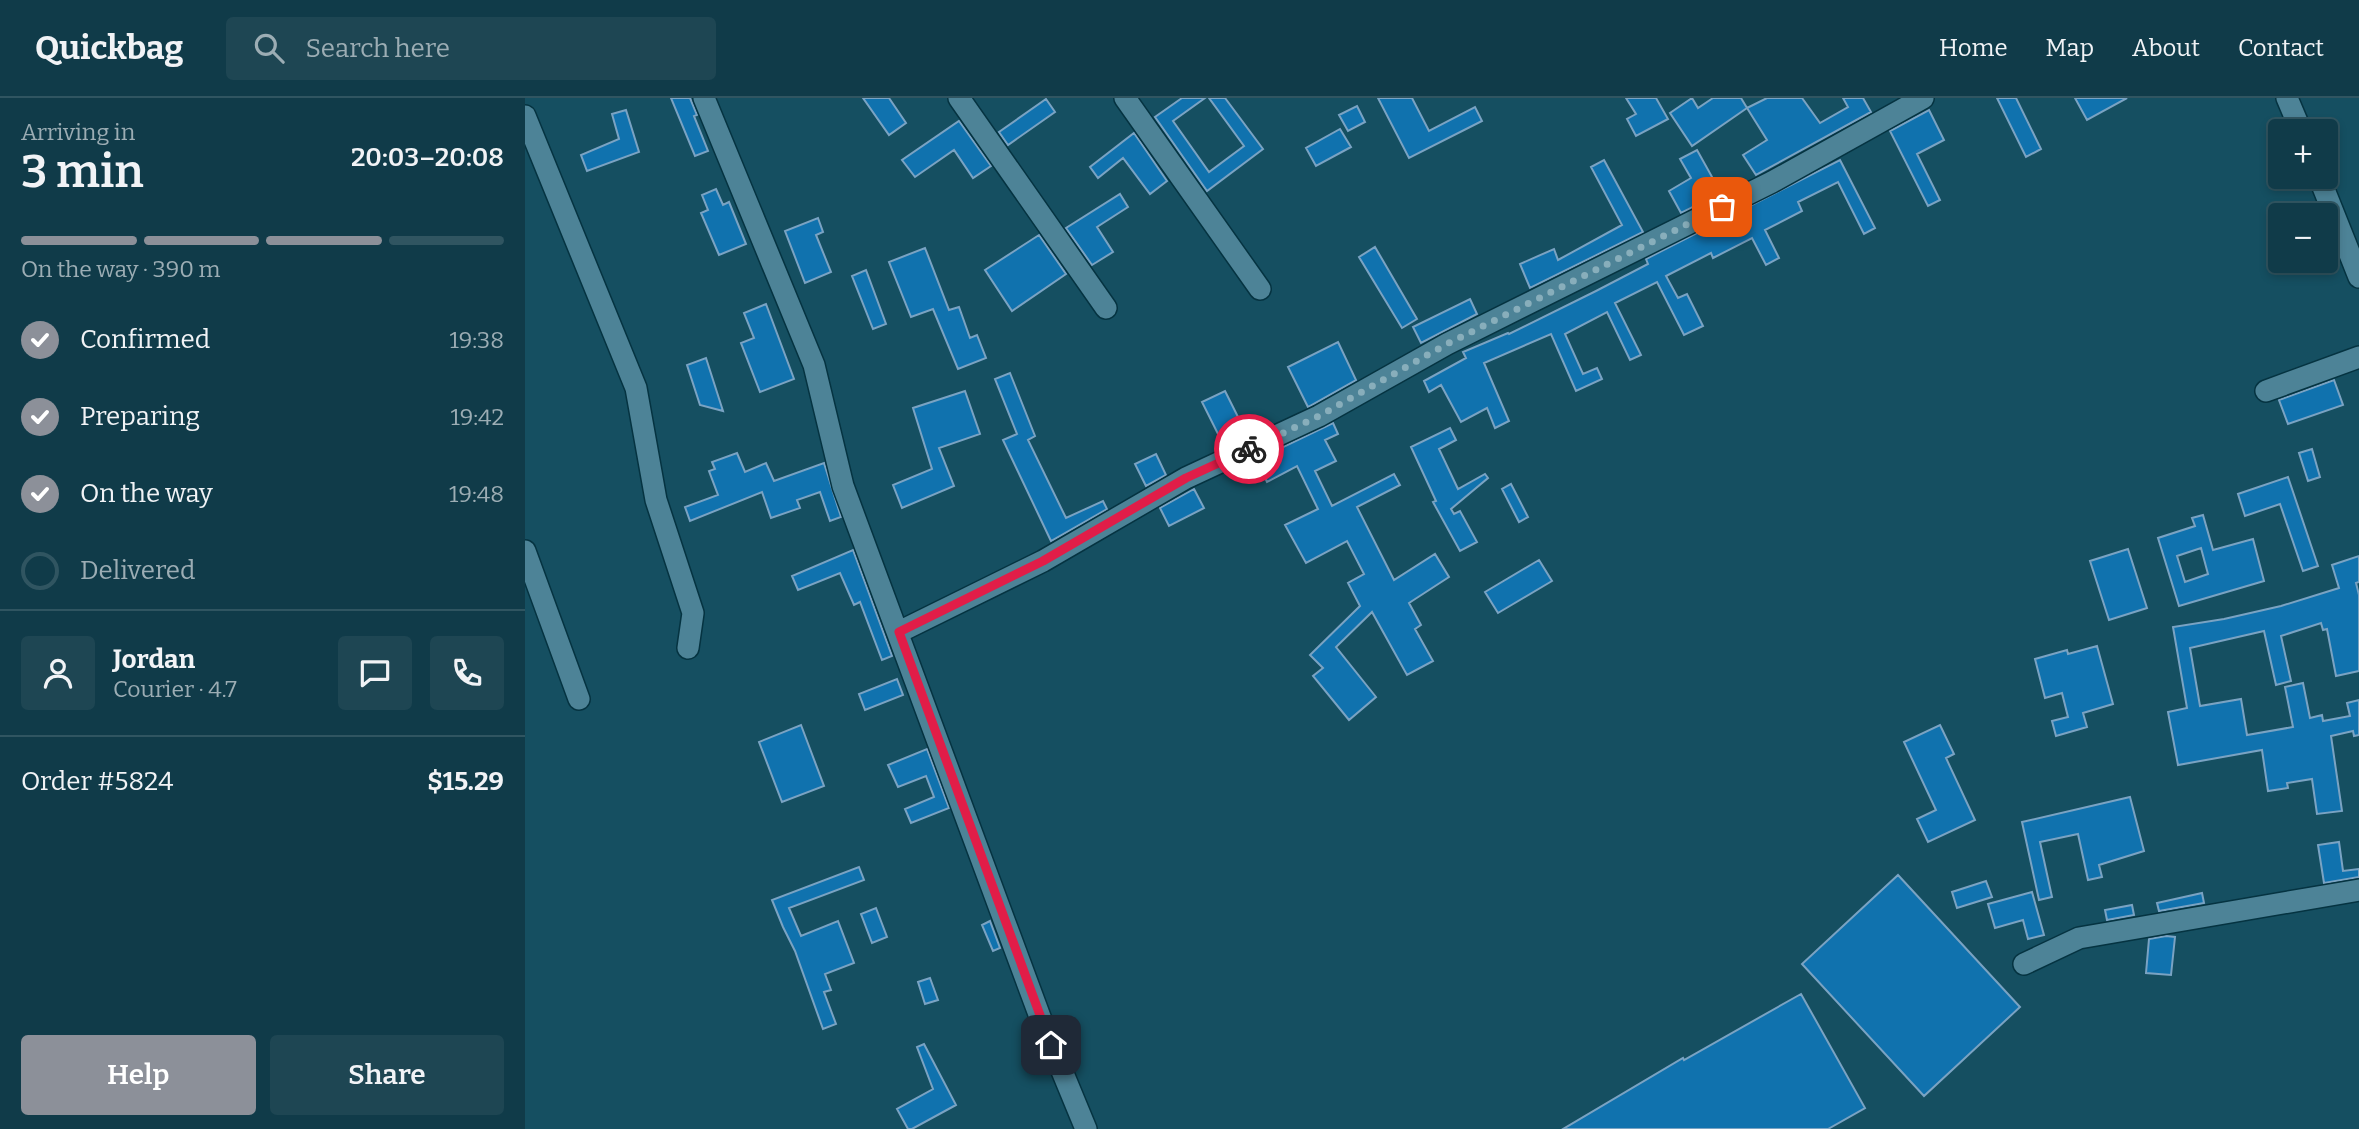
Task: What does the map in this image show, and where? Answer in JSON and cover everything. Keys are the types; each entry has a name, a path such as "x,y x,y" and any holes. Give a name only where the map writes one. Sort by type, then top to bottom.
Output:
{"street":[{"path":"704,98 814,365 843,486 1038,1012 1086,1129"},
{"path":"959,98 1106,308"},
{"path":"1125,98 1260,289"},
{"path":"899,632 1043,561 1186,478 1319,416 1447,344 1772,182 1923,98"},
{"path":"2287,98 2296,119"},
{"path":"525,116 636,388 656,500 693,613 688,648"},
{"path":"2324,189 2359,277"},
{"path":"2266,391 2359,357"},
{"path":"525,551 579,699"},
{"path":"2024,964 2079,938 2359,890"}],"building":[{"path":"671,98 690,98 708,151 695,156"},
{"path":"863,98 889,98 906,123 889,135"},
{"path":"1182,98 1205,98 1173,121 1209,172 1244,146 1209,98 1225,98 1263,149 1207,191 1155,117"},
{"path":"1378,98 1412,98 1429,131 1475,107 1482,121 1409,158"},
{"path":"1626,98 1656,98 1668,119 1636,136 1627,119 1636,114"},
{"path":"1692,98 1698,108 1713,98 1741,98 1747,108 1692,146 1670,113"},
{"path":"1767,98 1802,98 1820,123 1848,107 1843,98 1863,98 1871,112 1756,175 1743,155 1767,140 1747,108"},
{"path":"1997,98 2016,98 2041,149 2026,157"},
{"path":"2075,98 2127,98 2087,120"},
{"path":"1046,99 1055,112 1008,145 999,132"},
{"path":"1357,106 1365,122 1348,131 1339,115"},
{"path":"626,110 639,152 587,171 581,155 619,139 612,114"},
{"path":"1929,110 1944,140 1917,154 1940,200 1928,206 1890,131"},
{"path":"959,121 991,166 973,178 954,150 915,177 902,160"},
{"path":"1340,129 1351,147 1316,166 1306,148"},
{"path":"1134,133 1167,181 1150,194 1123,158 1098,178 1090,167"},
{"path":"1697,150 1721,193 1681,213 1669,191 1691,178 1680,159"},
{"path":"1604,160 1643,232 1530,288 1520,264 1554,249 1558,260 1622,225 1591,167"},
{"path":"1840,160 1875,228 1864,234 1838,182 1798,202 1802,211 1765,230 1779,258 1766,265 1752,238 1713,258 1711,253 1666,276 1678,298 1687,294 1703,326 1684,335 1657,282 1615,303 1641,355 1630,360 1607,312 1565,334 1583,374 1597,368 1602,379 1576,391 1551,334 1484,363 1509,421 1495,428 1487,408 1461,422 1441,385 1429,392 1424,381 1466,358 1463,352 1509,334 1596,291 1648,264 1646,259"},
{"path":"716,189 723,205 729,202 746,244 719,255 701,213 708,210 702,195"},
{"path":"1120,194 1128,207 1097,227 1113,252 1092,265 1066,228"},
{"path":"818,218 823,232 816,235 831,272 805,283 785,231"},
{"path":"1039,235 1066,274 1012,311 985,270"},
{"path":"1375,247 1417,319 1402,328 1359,257"},
{"path":"925,248 949,310 959,307 970,338 977,335 986,358 958,369 933,309 911,317 889,262"},
{"path":"866,270 886,324 873,329 852,276"},
{"path":"1470,299 1477,314 1421,343 1413,327"},
{"path":"766,304 794,379 760,392 741,343 754,338 744,313"},
{"path":"1338,342 1356,380 1308,407 1288,367"},
{"path":"706,358 723,411 700,405 687,365"},
{"path":"1010,373 1035,436 1028,440 1066,518 1103,501 1107,509 1051,541 1003,440 1017,434 995,379"},
{"path":"2334,380 2343,405 2288,424 2279,400"},
{"path":"965,391 980,434 939,448 954,486 902,508 893,485 932,469 913,408"},
{"path":"1225,391 1245,431 1264,421 1267,426 1224,446 1202,402"},
{"path":"1333,423 1338,434 1325,440 1336,461 1315,471 1332,506 1394,474 1400,485 1357,507 1394,580 1435,554 1449,577 1409,603 1421,625 1415,629 1433,661 1407,675 1372,612 1336,647 1376,697 1349,720 1313,676 1323,668 1310,655 1360,606 1348,583 1364,574 1347,541 1306,563 1285,525 1318,509 1297,466 1267,482 1256,460"},
{"path":"1450,428 1456,440 1439,449 1458,489 1485,474 1488,478 1451,509 1454,514 1460,511 1477,542 1460,551 1433,502 1436,501 1411,447"},
{"path":"2312,449 2320,477 2308,481 2299,453"},
{"path":"737,453 745,472 766,463 774,481 824,463 841,517 830,521 820,492 797,500 800,508 771,518 762,492 690,521 685,507 718,495 709,471 715,469 712,462"},
{"path":"1156,454 1166,475 1146,486 1135,464"},
{"path":"2288,477 2318,566 2303,571 2280,504 2245,516 2238,494"},
{"path":"1511,484 1528,517 1519,522 1502,489"},
{"path":"1194,489 1204,508 1169,526 1160,508"},
{"path":"2203,515 2213,550 2253,539 2264,581 2179,606 2158,538 2195,526 2192,518","holes":["2201,548 2208,574 2185,582 2177,556"]},
{"path":"2128,549 2147,608 2109,620 2090,561"},
{"path":"853,550 892,656 882,660 860,602 854,605 840,573 798,590 792,576"},
{"path":"2359,556 2359,582 2356,583 2359,595 2359,671 2336,676 2327,629 2323,630 2321,623 2281,636 2291,681 2276,685 2264,631 2190,648 2200,706 2241,699 2247,735 2293,727 2285,687 2303,683 2310,718 2322,715 2323,721 2350,716 2347,703 2359,700 2359,735 2354,736 2353,731 2331,736 2342,811 2317,814 2312,779 2287,783 2288,788 2268,791 2262,750 2178,765 2168,712 2187,708 2173,627 2281,606 2339,588 2332,565"},
{"path":"1539,560 1552,581 1498,613 1485,592"},
{"path":"2097,646 2113,704 2083,713 2087,727 2056,736 2052,721 2068,717 2062,693 2045,698 2035,659 2067,650 2068,654"},
{"path":"897,679 903,695 865,710 859,694"},
{"path":"801,725 824,786 782,802 759,742"},
{"path":"1940,725 1954,754 1946,758 1975,820 1928,842 1917,819 1936,810 1904,742"},
{"path":"927,749 949,808 911,823 905,809 934,797 926,776 898,787 888,765"},
{"path":"2130,797 2144,851 2099,865 2102,877 2088,880 2078,834 2040,842 2052,897 2039,900 2022,822"},
{"path":"2339,842 2343,871 2359,869 2359,877 2324,883 2318,845"},
{"path":"859,867 864,880 789,908 801,936 838,921 854,963 825,974 831,990 824,992 836,1024 823,1029 795,951 772,900"},
{"path":"1898,875 2020,1007 1924,1096 1802,964"},
{"path":"1986,881 1992,897 1957,908 1952,892"},
{"path":"2032,892 2044,935 2028,939 2023,920 1995,928 1988,904"},
{"path":"2202,893 2204,903 2159,911 2157,903"},
{"path":"2132,905 2134,915 2107,920 2105,910"},
{"path":"876,908 887,937 872,943 861,914"},
{"path":"990,921 1000,948 993,951 982,925"},
{"path":"2175,937 2171,975 2146,973 2149,939"},
{"path":"930,978 938,1000 925,1004 918,982"},
{"path":"1801,994 1865,1108 1828,1129 1563,1129 1683,1058 1684,1060"},
{"path":"924,1044 956,1105 908,1129 897,1109 933,1089 917,1047"}],"way so far":[{"path":"1249,449 1319,416 1447,344 1722,207"}],"route":[{"path":"1051,1045 899,632 1043,561 1186,478 1249,449"}]}
